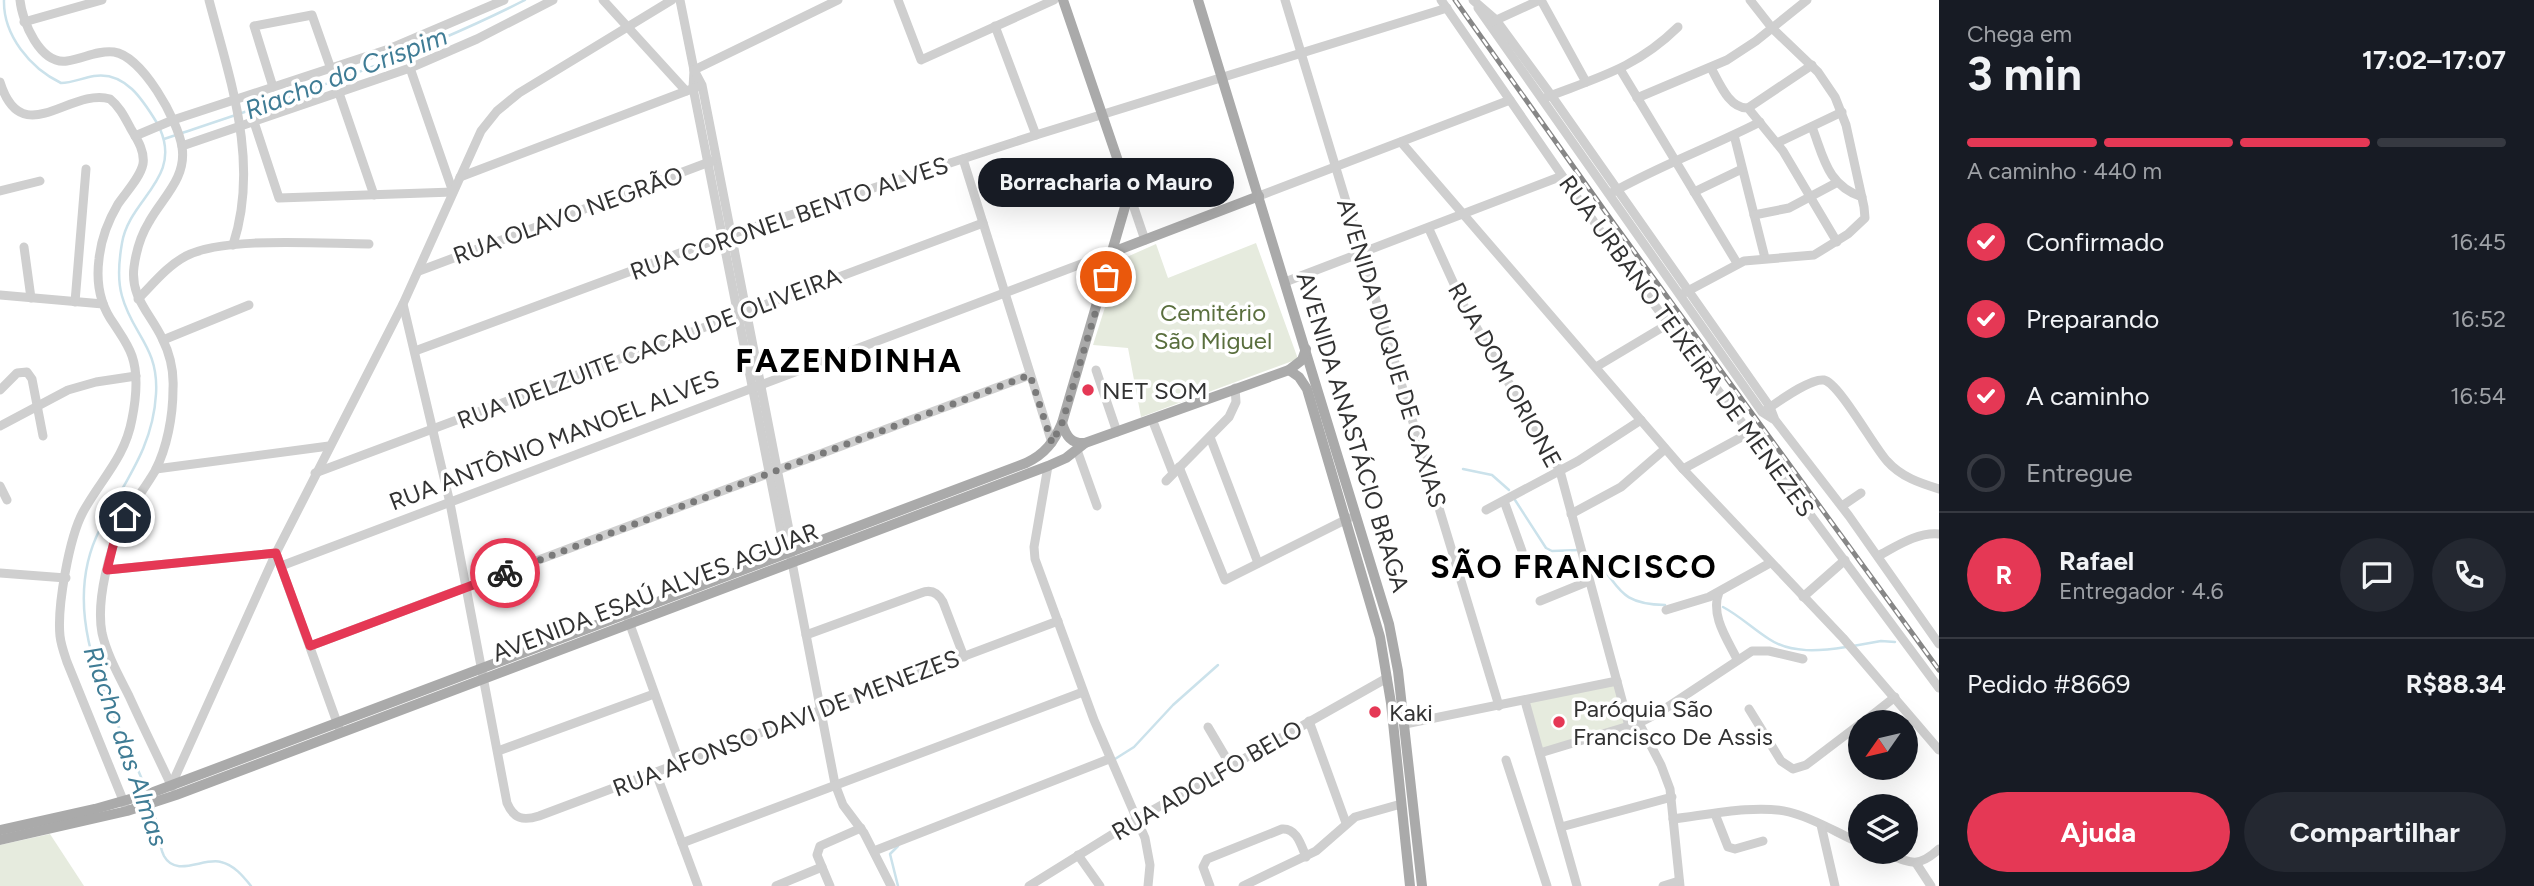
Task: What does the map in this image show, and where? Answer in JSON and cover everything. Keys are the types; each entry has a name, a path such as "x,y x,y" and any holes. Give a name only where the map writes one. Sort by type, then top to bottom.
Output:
{"main road":[{"path":"1063,0 1129,194"},
{"name":"AVENIDA ANASTÁCIO BRAGA","path":"1198,0 1306,349 1377,603 1394,644 1422,886"},
{"name":"AVENIDA ESAÚ ALVES AGUIAR","path":"0,840 161,795 918,509 1033,460 1052,443 1062,423 1129,194"},
{"name":"RUA ANTÔNIO MANOEL ALVES","path":"1113,253 1259,196"},
{"path":"1289,370 1302,360 1306,349"},
{"name":"AVENIDA ANASTÁCIO BRAGA","path":"1289,370 1299,377 1307,389 1351,517"},
{"name":"AVENIDA ESAÚ ALVES AGUIAR","path":"918,509 1048,466 1081,447 1117,432 1289,370"},
{"path":"1062,423 1066,434 1081,447"},
{"path":"1048,466 1052,443"},
{"name":"AVENIDA ANASTÁCIO BRAGA","path":"1377,603 1410,886"},
{"name":"AVENIDA ESAÚ ALVES AGUIAR","path":"0,830 125,806"}],"street":[{"path":"20,0 24,22 38,44 54,60 68,61 90,54 112,52 129,58 148,80 178,133 179,175 150,220 138,248 133,278 138,299 163,340 173,370 165,445 156,469 120,527 107,570 101,622 106,645 173,790"},
{"path":"24,22 102,0"},
{"path":"209,0 241,126 243,197 233,245"},
{"path":"178,133 236,99 429,34 504,0"},
{"path":"135,136 241,126 254,122 410,68 477,39 553,0"},
{"path":"603,0 627,27 694,88"},
{"path":"173,790 276,553 403,304 481,131 507,102 672,0"},
{"path":"680,0 694,70 694,88 712,161 774,472 790,535 791,557 835,784 843,805 861,828 891,886"},
{"path":"694,70 838,0"},
{"path":"898,0 921,60 1054,0"},
{"name":"AVENIDA DUQUE DE CAXIAS","path":"1284,0 1499,706"},
{"name":"RUA URBANO TEIXEIRA DE MENEZES","path":"1473,0 1547,97 1766,410 1842,506 1939,644"},
{"path":"1492,22 1541,0 1586,82"},
{"path":"1684,293 1737,263 1765,258 1810,257 1860,225 1865,214 1842,112 1829,87 1812,65 1772,28 1751,0"},
{"path":"1637,98 1710,68 1740,51 1807,0"},
{"name":"RUA CORONEL BENTO ALVES","path":"415,351 727,235 1300,53 1444,4"},
{"name":"RUA URBANO TEIXEIRA DE MENEZES","path":"1444,4 1668,324 1939,688"},
{"path":"274,87 254,26 312,15 331,69"},
{"path":"995,26 1037,135"},
{"path":"1547,97 1620,69 1648,54 1678,27"},
{"path":"1710,68 1731,101 1740,108 1748,108 1812,65"},
{"path":"410,68 453,192"},
{"path":"1620,69 1737,263"},
{"path":"0,82 14,108 29,115 41,115 97,98 110,99 119,109 142,150 142,166 111,216 101,245 98,267 103,304 128,346 136,376 135,405 126,442 117,463 80,519 72,541 60,615 61,644 125,806"},
{"path":"460,177 694,88"},
{"path":"339,93 374,195"},
{"name":"RUA ANTÔNIO MANOEL ALVES","path":"1259,196 1510,100"},
{"path":"1748,108 1777,143 1837,242"},
{"path":"1777,143 1842,112"},
{"path":"254,122 279,198 453,192"},
{"path":"1613,192 1760,122"},
{"path":"1812,127 1828,170 1836,183 1846,191 1862,197"},
{"path":"1734,135 1765,258"},
{"path":"1401,142 1665,449 1846,642 1939,750"},
{"path":"963,159 1052,443"},
{"name":"RUA OLAVO NEGRÃO","path":"419,271 712,161"},
{"path":"75,302 86,169"},
{"path":"1694,192 1742,169"},
{"path":"1285,282 1562,176"},
{"path":"0,191 40,181"},
{"path":"1754,215 1789,208 1836,183"},
{"path":"1129,194 1145,240"},
{"name":"RUA IDELZUITE CACAU DE OLIVEIRA","path":"315,473 983,223"},
{"name":"RUA DOM ORIONE","path":"1429,229 1464,306 1560,471 1618,681 1634,725 1661,765 1672,797 1679,884"},
{"path":"138,299 167,270 185,257 203,250 233,245 369,244"},
{"path":"24,247 31,298"},
{"name":"RUA ANTÔNIO MANOEL ALVES","path":"281,566 1113,253"},
{"path":"78,265 98,267"},
{"path":"0,295 103,304"},
{"path":"403,304 450,503 498,751 654,694"},
{"path":"163,340 249,305"},
{"path":"1596,366 1668,324"},
{"path":"1096,370 1117,432"},
{"path":"0,390 17,373 27,372 32,379 43,436"},
{"path":"310,646 1030,375"},
{"path":"0,426 82,385 136,376"},
{"path":"1766,410 1810,383 1822,380 1828,382 1840,394 1887,461 1901,474 1939,489"},
{"path":"1166,481 1233,412 1236,402 1235,388"},
{"path":"1152,419 1225,580 1351,517"},
{"path":"1486,510 1600,449 1641,420"},
{"path":"1683,469 1749,433"},
{"path":"1210,437 1258,563"},
{"path":"156,469 329,446"},
{"path":"1081,447 1097,506"},
{"path":"1571,514 1621,487 1665,449"},
{"path":"1048,466 1034,547 1039,572 1083,692 1138,818 1150,856 1148,886"},
{"path":"0,486 7,500"},
{"path":"1842,506 1861,493"},
{"path":"1504,501 1522,551"},
{"path":"1878,556 1917,537 1930,533 1939,534"},
{"path":"107,570 276,553"},
{"path":"276,553 339,728"},
{"path":"1803,597 1844,560"},
{"path":"1666,610 1719,592 1770,563"},
{"path":"0,573 65,578"},
{"path":"1541,601 1589,581"},
{"path":"806,635 924,592 932,592 943,602 964,657"},
{"path":"1719,592 1717,614 1737,659"},
{"path":"627,619 680,764"},
{"name":"RUA AFONSO DAVI DE MENEZES","path":"498,751 508,803 514,815 522,819 533,818 1058,621"},
{"path":"1539,753 1634,725 1660,712 1752,651 1760,650 1803,659"},
{"name":"RUA ADOLFO BELO","path":"1029,886 1138,818 1387,678"},
{"path":"1405,724 1618,681"},
{"path":"682,843 1083,692"},
{"path":"1878,710 1895,697"},
{"path":"1525,701 1577,886"},
{"path":"1749,709 1781,761 1793,769 1806,765 1848,733"},
{"path":"1310,721 1346,823"},
{"path":"1208,727 1231,765"},
{"path":"874,850 1110,759"},
{"path":"1506,760 1547,886"},
{"path":"656,772 698,886"},
{"path":"1561,827 1672,797"},
{"path":"1243,886 1306,857 1326,844 1346,823 1362,814 1401,804"},
{"path":"1674,819 1777,810 1788,812 1848,837"},
{"path":"1715,814 1728,848 1735,849 1763,841"},
{"path":"1821,825 1835,886"},
{"path":"830,886 817,855 820,846 861,828"},
{"path":"1210,886 1203,867 1205,861 1286,829 1295,833 1306,857"},
{"path":"1918,862 1926,860 1939,849"},
{"path":"1078,855 1100,886"},
{"path":"1917,864 1931,886"},
{"path":"776,886 822,867"},
{"path":"1663,886 1679,884"}],"green space":[{"name":"Cemitério São Miguel","path":"1256,243 1298,359 1141,417 1128,348 1093,345 1120,260 1156,244 1168,278"},
{"path":"1617,681 1629,726 1540,753 1525,701"},
{"path":"50,834 84,886 0,886 0,845"}],"waterway":[{"name":"Riacho das Almas","path":"4,0 13,38 39,69 61,83 94,76 115,78 132,89 157,123"},
{"name":"Riacho do Crispim","path":"182,133 313,89 399,56 525,0"},
{"name":"Riacho das Almas","path":"147,791 94,663 86,629 84,596 88,562 100,529 136,465 154,414 156,378 153,364 126,309 120,290 119,270 122,243 127,228 152,188 164,162 165,146 160,129"},
{"name":"Riacho do Crispim","path":"164,139 176,135"},
{"path":"1463,469 1492,475 1509,490"},
{"path":"1515,500 1546,548 1552,551 1579,550"},
{"path":"1585,552 1625,595 1647,604 1665,605"},
{"path":"1723,607 1769,639 1787,647 1816,650 1846,647"},
{"path":"1853,646 1881,641 1895,642"},
{"path":"1115,759 1134,747 1173,705 1218,665"},
{"name":"Riacho das Almas","path":"153,807 162,850 169,862 176,866 214,861 226,863 251,886"},
{"path":"898,846 890,854 898,886"}],"railway":[{"path":"1455,0 1612,221 1939,670"}],"way so far":[{"path":"505,573 1030,375 1052,443 1062,423 1106,277"}],"place":[{"name":"Borracharia o Mauro","path":"1106,277"},
{"name":"NET SOM","path":"1088,390"},
{"name":"Kaki","path":"1375,712"},
{"name":"Paróquia São Francisco De Assis","path":"1559,722"}],"district":[{"name":"FAZENDINHA","path":"849,361"},
{"name":"SÃO FRANCISCO","path":"1574,567"}],"route":[{"path":"125,517 115,538 107,570 276,553 310,646 505,573"}]}
